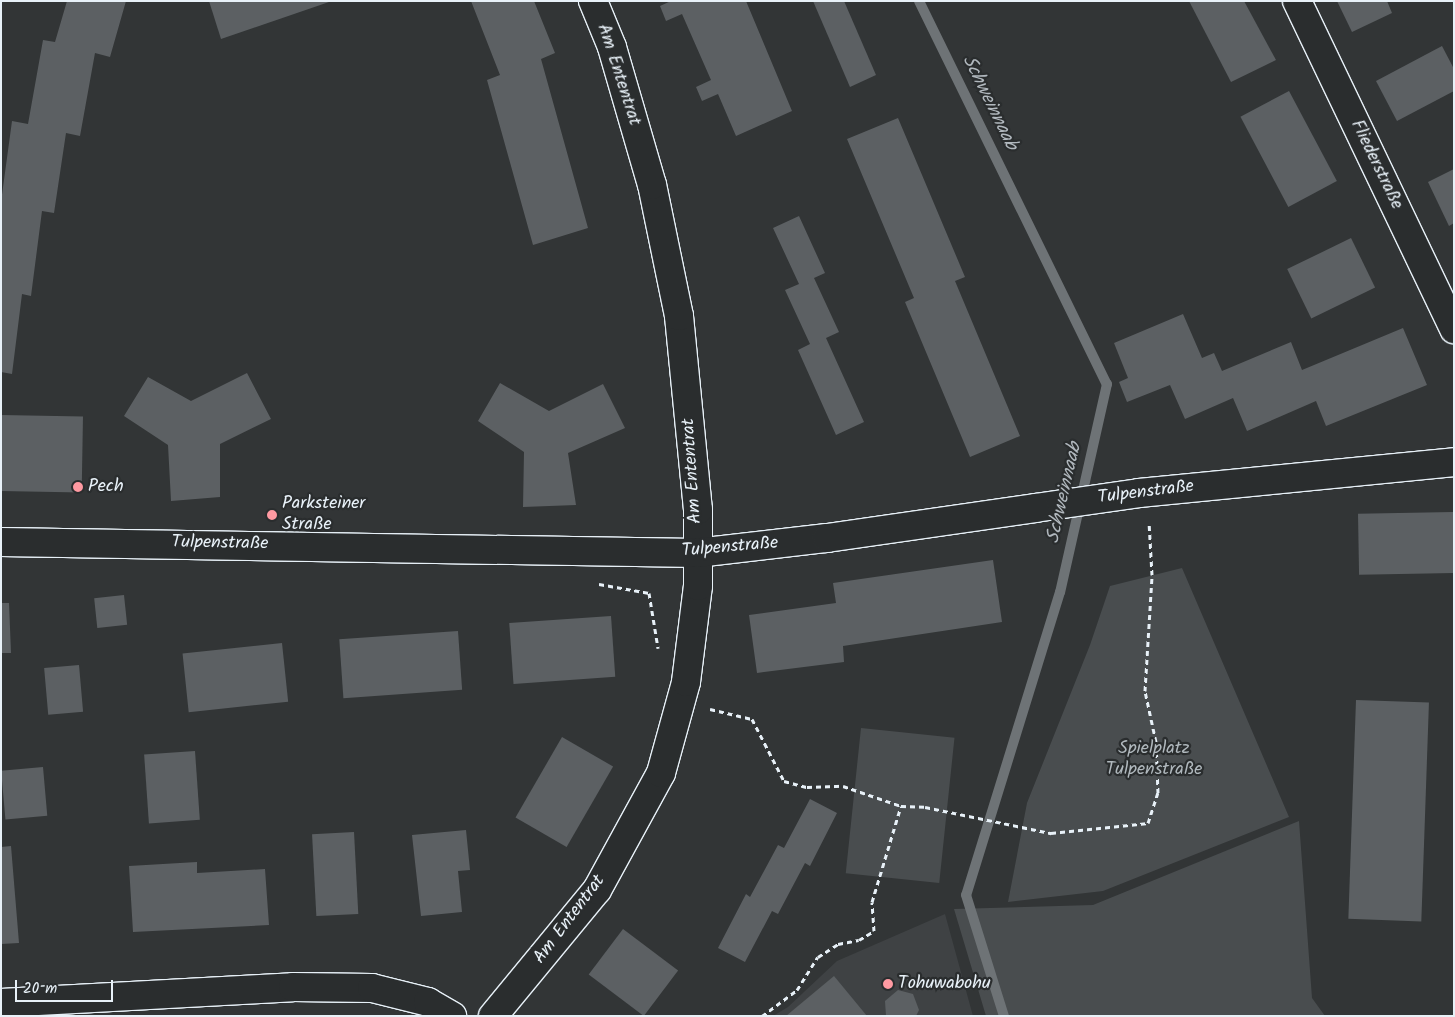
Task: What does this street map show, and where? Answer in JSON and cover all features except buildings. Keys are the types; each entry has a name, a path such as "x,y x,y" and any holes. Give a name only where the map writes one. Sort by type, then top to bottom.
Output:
{"street":[{"name":"Am Ententrat","path":"493,1016 597,890 661,772 680,699 698,586 698,510 679,316 652,186 612,47 593,1"},
{"name":"Fliederstraße","path":"1296,1 1454,329"},
{"name":"Tulpenstraße","path":"1,542 697,553 827,538 1145,492 1454,462"},
{"path":"1,1003 293,987 372,988 428,1002 452,1016"}],"path":[{"path":"680,699 752,719 784,781 807,787 843,786 901,806 925,808 1051,833 1148,823 1158,793 1156,742 1145,690 1152,575 1145,492"},
{"path":"591,583 649,593 658,652"},
{"path":"762,1016 797,990 818,957 838,944 860,940 874,931 872,902 901,806"}],"shaded area":[{"name":"Tohuwabohu","path":"945,914 973,1016 773,1016 788,1007 837,961"}],"green space":[{"name":"Spielplatz Tulpenstraße","path":"1182,568 1289,817 1103,891 1008,902 1027,803 1090,645 1110,586"},
{"path":"861,728 954,738 939,883 846,873"},
{"path":"1299,821 1312,998 1325,1016 986,1016 954,909 1093,905"}],"waterway":[{"name":"Schweinnaab","path":"919,1 1107,384 1060,592 966,895 1004,1016"}],"place":[{"name":"Pech","path":"78,487"},
{"name":"Parksteiner Straße","path":"272,515"},
{"name":"Tohuwabohu","path":"888,984"}]}
